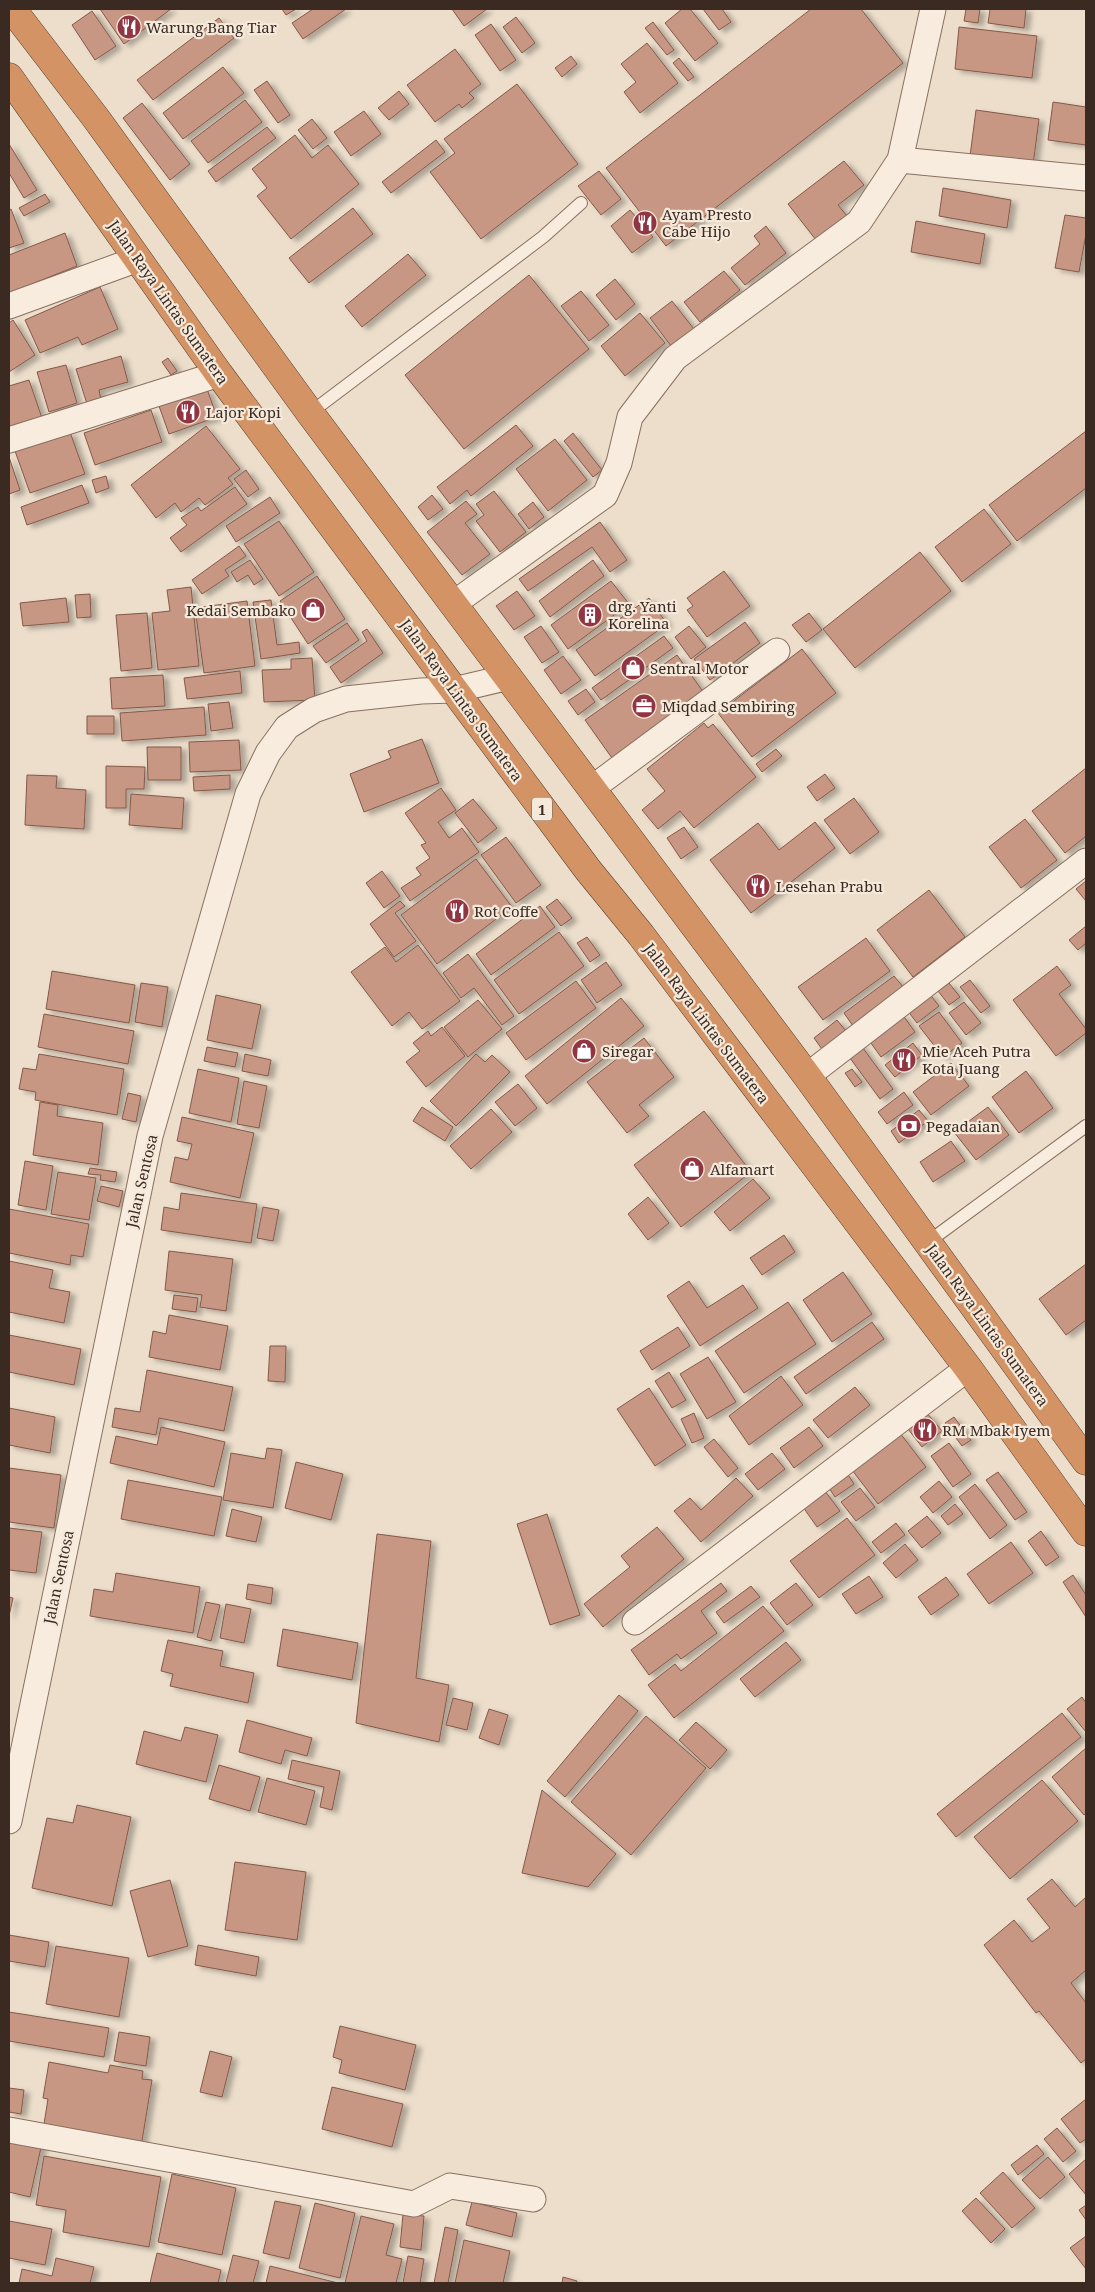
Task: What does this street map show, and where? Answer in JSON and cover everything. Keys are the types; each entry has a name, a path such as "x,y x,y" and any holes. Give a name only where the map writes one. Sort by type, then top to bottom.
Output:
{"highway":[{"name":"Jalan Raya Lintas Sumatera","path":"12,9 95,117 310,413 510,677 590,789 807,1076 1086,1461"},
{"name":"Jalan Raya Lintas Sumatera","path":"9,78 219,374 454,690 968,1368 1086,1532"}],"street":[{"path":"453,604 605,495 619,463 630,417 675,358 859,222 900,160 933,9"},
{"path":"900,160 1086,178"},
{"path":"9,306 138,259"},
{"path":"9,440 219,374"},
{"path":"590,789 777,651"},
{"name":"Jalan Sentosa","path":"9,1821 150,1136 248,794 268,753 287,727 314,710 354,698 420,691 454,690 510,677"},
{"path":"807,1076 1086,861"},
{"path":"635,1622 968,1368"},
{"path":"9,2130 414,2204 450,2186 533,2199"}],"lane":[{"path":"310,413 543,237 581,203"},
{"path":"928,1242 1086,1126"}],"building":[{"name":"Warung Bang Tiar","path":"100,9 171,9 124,44"},
{"path":"282,9 296,9 286,15"},
{"path":"313,9 346,9 303,39 292,23"},
{"path":"452,9 487,9 464,26"},
{"path":"682,9 690,9 718,43 695,61 665,23"},
{"path":"703,9 722,9 731,22 719,30"},
{"path":"811,9 861,9 903,63 666,246 606,168"},
{"path":"966,9 980,9 978,23 964,21"},
{"path":"990,9 1026,9 1024,28 988,23"},
{"path":"92,11 116,46 95,60 72,25"},
{"path":"516,17 535,43 522,53 503,27"},
{"path":"219,18 234,38 153,100 137,80"},
{"path":"653,22 674,50 667,55 645,28"},
{"path":"491,24 516,60 500,71 475,35"},
{"path":"959,27 1037,36 1032,78 955,69"},
{"path":"647,43 678,83 640,113 624,92 636,82 621,64"},
{"path":"455,49 481,84 469,93 474,98 462,108 459,104 435,122 407,85"},
{"path":"571,56 577,64 562,77 555,68"},
{"path":"679,58 694,77 688,81 673,63"},
{"path":"223,67 244,93 183,139 163,113"},
{"path":"267,81 290,115 278,123 254,90"},
{"path":"517,84 578,164 481,239 430,172 455,153 444,139"},
{"path":"399,91 409,104 389,120 378,108"},
{"path":"245,100 262,122 208,163 191,141"},
{"path":"1053,102 1086,107 1086,145 1048,140"},
{"path":"142,103 190,164 170,180 123,118"},
{"path":"976,110 1039,119 1033,165 970,156"},
{"path":"364,111 381,134 351,156 334,132"},
{"path":"312,119 327,138 313,149 298,130"},
{"path":"267,127 276,138 216,182 208,171"},
{"path":"295,135 312,158 328,145 359,184 291,239 257,196 267,188 252,169"},
{"path":"436,140 445,152 391,193 382,182"},
{"path":"9,144 37,190 24,198 9,173"},
{"path":"844,161 864,185 838,205 847,216 816,240 788,204"},
{"path":"599,171 621,199 601,215 578,186"},
{"path":"943,188 1011,200 1007,228 939,216"},
{"path":"45,194 50,202 24,216 19,208"},
{"path":"353,208 373,234 309,283 289,258"},
{"path":"11,209 24,243 9,248 9,210"},
{"path":"630,210 653,237 632,253 611,226"},
{"path":"1065,215 1086,218 1086,234 1079,272 1055,268"},
{"path":"916,221 985,234 980,264 911,252"},
{"path":"766,226 786,253 745,285 731,268 760,244 754,236"},
{"path":"65,233 77,266 9,293 9,255"},
{"path":"408,254 426,275 362,327 345,306"},
{"path":"724,271 740,290 700,322 684,302"},
{"path":"529,275 589,349 464,449 405,375"},
{"path":"615,279 635,304 616,320 596,295"},
{"path":"100,287 118,329 82,345 78,337 40,353 25,320"},
{"path":"581,291 609,325 589,341 561,306"},
{"path":"672,301 694,329 671,346 650,318"},
{"path":"640,313 665,343 625,376 601,346"},
{"path":"13,320 35,355 9,372 9,323"},
{"path":"121,356 128,382 99,390 101,400 87,404 76,369"},
{"path":"168,358 177,371 171,375 162,362"},
{"path":"66,365 77,403 49,412 37,372"},
{"path":"29,380 42,418 9,429 9,386"},
{"name":"Lajor Kopi","path":"207,389 217,417 169,434 159,406"},
{"path":"151,410 162,442 95,465 84,433"},
{"path":"516,425 533,446 471,496 467,490 450,504 437,487"},
{"path":"206,426 240,469 228,478 233,484 205,505 199,498 181,512 175,503 156,518 131,485"},
{"path":"1086,431 1086,488 1017,541 989,505"},
{"path":"70,432 85,474 30,493 15,451"},
{"path":"573,433 602,470 593,477 564,441"},
{"path":"555,439 587,480 548,511 516,469"},
{"path":"9,457 20,490 9,494"},
{"path":"246,470 259,489 248,497 234,479"},
{"path":"106,476 109,488 96,493 92,480"},
{"path":"82,485 89,503 27,525 21,507"},
{"path":"235,487 247,504 181,552 170,538 187,525 181,518 198,507 201,511"},
{"path":"494,491 526,532 500,552 476,521 484,515 476,504"},
{"path":"432,495 443,509 428,520 418,507"},
{"path":"270,497 280,513 236,542 226,526"},
{"path":"466,501 477,514 465,523 490,554 462,575 427,532"},
{"path":"533,502 544,517 529,529 518,514"},
{"path":"984,509 1011,544 962,582 935,547"},
{"path":"279,521 314,572 279,596 244,544"},
{"path":"600,522 627,560 610,572 592,547 528,591 519,579"},
{"path":"239,546 246,556 225,570 229,576 202,594 192,580"},
{"path":"920,552 951,591 855,668 823,629"},
{"path":"250,560 263,579 254,585 248,575 237,582 231,572"},
{"path":"593,560 604,576 550,617 539,601"},
{"path":"724,571 750,606 707,637 687,610 693,606 687,598"},
{"name":"Kedai Sembako","path":"317,576 345,619 308,644 280,601"},
{"name":"drg. Yanti Korelina","path":"611,581 629,604 568,649 551,625"},
{"path":"191,587 199,666 158,670 152,613 170,611 167,590"},
{"path":"517,591 535,616 514,630 496,606"},
{"path":"90,594 91,617 77,618 75,595"},
{"path":"66,598 69,622 23,626 20,603"},
{"path":"649,598 667,624 595,676 576,650"},
{"path":"271,600 277,645 299,642 300,653 261,659 253,602"},
{"path":"247,601 255,666 204,673 195,608"},
{"path":"147,613 152,668 121,671 116,615"},
{"path":"809,613 822,630 806,642 792,625"},
{"path":"745,622 760,643 710,680 694,659"},
{"path":"347,623 359,640 326,663 313,646"},
{"path":"541,626 559,652 542,663 524,637"},
{"path":"689,626 706,647 691,659 675,637"},
{"path":"367,629 383,653 341,683 330,667 367,641 362,632"},
{"name":"Sentral Motor","path":"664,636 673,648 601,700 592,688"},
{"path":"802,649 836,693 752,757 718,713"},
{"name":"Miqdad Sembiring","path":"677,655 704,693 612,758 585,720"},
{"path":"563,656 581,680 561,694 544,670"},
{"path":"312,658 315,700 264,702 262,670 291,669 291,659"},
{"path":"240,671 242,693 187,699 184,678"},
{"path":"163,675 165,706 112,709 110,678"},
{"path":"586,689 595,702 578,715 568,701"},
{"path":"229,702 233,728 211,731 208,704"},
{"path":"204,707 206,735 122,741 120,713"},
{"path":"87,716 114,716 114,734 87,734"},
{"path":"704,723 708,728 713,724 756,777 694,828 680,811 658,829 642,810 665,791 647,769"},
{"path":"422,739 439,783 364,812 350,774 391,758 388,751"},
{"path":"239,740 241,770 190,772 189,742"},
{"path":"147,747 181,747 181,780 148,780"},
{"path":"776,749 782,756 762,772 756,764"},
{"path":"106,766 145,767 144,789 126,789 126,808 106,808"},
{"path":"1086,768 1086,836 1065,853 1032,811"},
{"path":"825,774 835,788 817,801 807,787"},
{"path":"27,775 57,776 56,788 86,790 84,829 25,825"},
{"path":"230,775 230,789 194,791 193,777"},
{"path":"441,788 456,810 438,822 449,838 462,828 479,852 410,901 401,888 421,875 416,868 430,858 421,845 426,843 405,813"},
{"path":"131,794 184,798 182,829 129,825"},
{"path":"854,798 879,832 850,854 824,820"},
{"path":"473,799 497,828 478,843 455,813"},
{"path":"1025,819 1057,860 1021,888 989,847"},
{"name":"Lesehan Prabu","path":"815,822 835,848 751,913 710,860 758,823 779,850"},
{"path":"684,827 698,847 681,859 667,838"},
{"path":"506,837 541,885 516,903 481,855"},
{"name":"Rot Coffe","path":"476,859 512,907 437,964 401,915"},
{"path":"382,871 400,896 384,908 366,883"},
{"path":"1086,881 1086,901 1076,889"},
{"path":"929,890 965,937 913,977 877,930"},
{"path":"557,899 572,918 561,926 546,907"},
{"path":"400,901 405,906 395,913 416,941 394,957 370,924"},
{"path":"540,906 555,927 491,975 476,954"},
{"path":"1086,926 1086,943 1078,950 1069,940"},
{"path":"559,932 584,966 519,1014 494,980"},
{"path":"587,937 600,955 590,962 577,943"},
{"path":"866,938 890,971 823,1020 798,987"},
{"path":"418,945 460,1001 422,1029 409,1012 392,1026 351,972 385,947 396,962"},
{"path":"468,954 514,1016 502,1025 474,988 461,998 443,973"},
{"path":"606,962 622,985 597,1003 581,980"},
{"path":"1057,966 1071,985 1059,994 1086,1029 1086,1033 1056,1056 1013,1000"},
{"path":"52,971 135,985 129,1023 46,1009"},
{"path":"894,976 904,988 853,1026 844,1013"},
{"path":"970,980 990,1006 981,1013 960,987"},
{"path":"576,981 596,1008 526,1060 506,1033"},
{"path":"141,983 168,987 162,1027 135,1022"},
{"path":"949,983 960,997 949,1005 938,991"},
{"path":"929,993 939,1006 917,1023 907,1010"},
{"path":"216,995 261,1005 252,1049 207,1040"},
{"name":"Siregar","path":"621,998 644,1026 547,1104 525,1076"},
{"path":"478,1000 502,1029 468,1057 444,1027"},
{"path":"964,1002 981,1023 966,1035 949,1013"},
{"path":"939,1012 962,1043 943,1057 919,1026"},
{"path":"44,1014 134,1031 128,1064 38,1047"},
{"path":"902,1014 915,1032 881,1057 868,1039"},
{"path":"837,1020 846,1031 822,1049 814,1038"},
{"path":"442,1027 465,1056 426,1087 406,1062 420,1051 413,1043 428,1031 431,1036"},
{"path":"644,1038 674,1077 639,1105 649,1116 627,1133 587,1082"},
{"name":"Mie Aceh Putra Kota Juang","path":"913,1043 922,1055 895,1077 885,1065"},
{"path":"860,1044 893,1089 880,1099 847,1054"},
{"path":"207,1047 238,1053 235,1067 204,1061"},
{"path":"39,1054 124,1069 117,1115 35,1100 36,1092 19,1089 23,1068 36,1070"},
{"path":"245,1054 271,1060 268,1076 242,1071"},
{"path":"476,1054 485,1062 492,1055 510,1072 456,1126 430,1101"},
{"path":"951,1063 969,1086 931,1115 913,1092"},
{"path":"198,1069 239,1078 231,1122 189,1113"},
{"path":"852,1069 862,1082 855,1087 845,1073"},
{"path":"1026,1071 1053,1108 1019,1133 992,1097"},
{"path":"244,1081 267,1086 259,1128 237,1124"},
{"path":"518,1084 537,1108 515,1126 495,1102"},
{"path":"904,1092 913,1105 887,1124 878,1112"},
{"path":"128,1093 141,1096 136,1122 122,1119"},
{"path":"40,1102 58,1105 57,1116 103,1123 98,1165 33,1155"},
{"path":"422,1107 453,1127 445,1141 413,1121"},
{"path":"988,1107 1009,1135 976,1160 954,1132"},
{"path":"491,1109 512,1132 471,1169 450,1146"},
{"name":"Pegadaian","path":"919,1110 928,1121 899,1143 891,1131"},
{"name":"Alfamart","path":"704,1111 751,1172 681,1227 634,1165"},
{"path":"182,1117 254,1133 240,1198 170,1182 175,1157 188,1160 192,1144 177,1141"},
{"path":"951,1141 965,1161 933,1182 920,1162"},
{"path":"25,1161 53,1166 46,1210 18,1205"},
{"path":"90,1168 117,1172 115,1182 100,1180 101,1175 88,1174"},
{"path":"58,1172 96,1178 89,1220 51,1214"},
{"path":"753,1179 770,1198 730,1231 714,1212"},
{"path":"101,1186 123,1191 119,1207 97,1201"},
{"path":"181,1193 257,1204 251,1243 161,1230 164,1207 179,1210"},
{"path":"648,1197 669,1223 648,1240 628,1214"},
{"path":"263,1207 279,1210 273,1241 257,1238"},
{"path":"9,1209 89,1224 83,1257 71,1255 70,1265 9,1253"},
{"path":"784,1235 795,1252 762,1275 750,1258"},
{"path":"169,1251 233,1259 226,1311 200,1307 202,1295 165,1290"},
{"path":"9,1261 53,1270 49,1288 70,1292 64,1323 9,1312"},
{"path":"1086,1264 1086,1320 1066,1335 1039,1299"},
{"path":"843,1272 872,1314 832,1342 803,1300"},
{"path":"689,1281 707,1308 743,1285 758,1308 700,1346 667,1296"},
{"path":"174,1295 198,1298 196,1312 172,1309"},
{"path":"788,1302 816,1344 744,1393 715,1351"},
{"path":"169,1315 228,1326 220,1370 149,1357 153,1331 166,1334"},
{"path":"872,1322 884,1339 806,1394 794,1377"},
{"path":"678,1327 690,1346 652,1370 640,1351"},
{"path":"9,1335 81,1349 74,1385 9,1372"},
{"path":"270,1346 286,1346 285,1382 268,1381"},
{"path":"708,1357 736,1402 707,1419 680,1374"},
{"path":"147,1370 233,1387 224,1431 159,1418 156,1435 112,1427 115,1408 140,1412"},
{"path":"669,1372 686,1400 672,1408 655,1381"},
{"path":"781,1376 803,1405 749,1445 729,1416"},
{"path":"855,1387 870,1405 828,1438 813,1420"},
{"path":"649,1388 686,1445 655,1466 617,1409"},
{"path":"9,1408 55,1417 50,1453 9,1445"},
{"path":"694,1413 704,1438 692,1443 681,1419"},
{"name":"RM Mbak Iyem","path":"927,1413 942,1431 922,1447 908,1429"},
{"path":"954,1417 971,1440 962,1446 945,1423"},
{"path":"161,1427 225,1442 214,1487 110,1463 116,1436 157,1445"},
{"path":"809,1427 823,1446 794,1468 780,1448"},
{"path":"900,1433 926,1467 878,1504 852,1470"},
{"path":"714,1439 738,1468 728,1477 704,1447"},
{"path":"949,1443 971,1474 953,1487 931,1456"},
{"path":"267,1448 282,1450 273,1508 223,1500 231,1453 265,1459"},
{"path":"772,1453 785,1469 758,1490 745,1474"},
{"path":"296,1462 343,1474 331,1520 285,1508"},
{"path":"9,1468 61,1475 54,1528 9,1522"},
{"path":"998,1472 1027,1512 1015,1520 986,1480"},
{"path":"847,1473 854,1484 835,1497 827,1485"},
{"path":"736,1478 753,1496 701,1542 674,1511 690,1498 701,1510"},
{"path":"128,1480 222,1497 214,1536 121,1519"},
{"path":"939,1481 952,1497 933,1513 920,1497"},
{"path":"975,1484 1007,1525 990,1539 959,1497"},
{"path":"860,1488 875,1507 856,1521 841,1502"},
{"path":"825,1491 840,1511 817,1527 803,1507"},
{"path":"955,1504 963,1514 948,1525 941,1516"},
{"path":"232,1509 262,1517 256,1542 226,1536"},
{"path":"547,1514 580,1615 550,1625 517,1524"},
{"path":"927,1516 941,1533 922,1548 908,1531"},
{"path":"847,1518 875,1555 819,1598 790,1561"},
{"path":"896,1523 905,1535 881,1553 872,1542"},
{"path":"657,1527 684,1559 603,1627 584,1604 630,1567 621,1556"},
{"path":"9,1528 42,1532 36,1573 9,1570"},
{"path":"1041,1531 1059,1557 1046,1566 1028,1541"},
{"path":"377,1534 431,1541 416,1678 449,1685 439,1742 356,1723"},
{"path":"1011,1542 1033,1573 989,1604 967,1574"},
{"path":"905,1544 918,1560 896,1578 883,1563"},
{"path":"116,1573 200,1587 193,1633 90,1616 94,1589 113,1592"},
{"path":"1073,1575 1086,1595 1086,1617 1063,1582"},
{"path":"869,1576 883,1597 856,1614 842,1594"},
{"path":"946,1577 959,1595 931,1615 918,1597"},
{"path":"721,1583 727,1591 701,1611 717,1633 681,1659 677,1654 649,1675 631,1650"},
{"path":"796,1583 813,1605 787,1625 770,1603"},
{"path":"248,1584 273,1588 271,1604 246,1599"},
{"path":"751,1586 760,1597 724,1623 716,1612"},
{"path":"9,1597 13,1598 9,1616"},
{"path":"206,1602 220,1605 211,1641 197,1637"},
{"path":"226,1604 251,1609 244,1643 220,1638"},
{"path":"763,1606 784,1631 674,1718 648,1685 675,1664 681,1671"},
{"path":"283,1629 358,1643 352,1680 277,1666"},
{"path":"168,1640 223,1651 220,1666 254,1673 248,1703 170,1686 173,1674 161,1671"},
{"path":"786,1642 801,1660 755,1697 740,1679"},
{"path":"619,1695 638,1711 565,1797 547,1781"},
{"path":"1082,1697 1086,1703 1086,1732 1067,1709"},
{"path":"453,1698 473,1703 467,1730 446,1725"},
{"path":"489,1709 508,1715 499,1745 479,1738"},
{"path":"1062,1713 1081,1737 956,1837 937,1814"},
{"path":"646,1716 706,1768 631,1855 571,1802"},
{"path":"247,1720 312,1738 307,1756 285,1750 281,1764 239,1752"},
{"path":"696,1722 727,1750 710,1769 679,1740"},
{"path":"185,1727 218,1735 206,1782 136,1764 144,1731 181,1741"},
{"path":"1086,1748 1086,1813 1084,1815 1052,1777"},
{"path":"292,1760 340,1771 332,1810 320,1807 324,1787 288,1779"},
{"path":"219,1765 260,1777 250,1811 209,1799"},
{"path":"267,1778 315,1791 306,1825 258,1812"},
{"path":"1042,1780 1078,1821 1010,1879 974,1837"},
{"path":"542,1790 616,1854 588,1887 522,1873"},
{"path":"77,1805 131,1817 112,1906 32,1888 47,1818 73,1823"},
{"path":"235,1862 306,1872 297,1940 225,1930"},
{"path":"1052,1879 1075,1907 1086,1897 1086,1970 1071,1983 1086,2003 1086,2059 1081,2063 1039,2011 1036,2013 984,1945 1014,1920 1032,1942 1050,1928 1027,1899"},
{"path":"170,1880 188,1946 148,1957 130,1891"},
{"path":"9,1935 49,1942 45,1967 9,1961"},
{"path":"198,1945 259,1957 256,1976 195,1965"},
{"path":"56,1946 129,1958 119,2017 46,2004"},
{"path":"9,2012 109,2028 104,2057 9,2041"},
{"path":"340,2026 416,2045 405,2090 339,2073 342,2060 333,2057"},
{"path":"119,2032 150,2037 146,2066 114,2061"},
{"path":"210,2051 232,2057 222,2097 200,2092"},
{"path":"49,2062 108,2073 110,2065 143,2071 142,2079 152,2080 141,2147 43,2130 48,2099 43,2098"},
{"path":"332,2087 403,2104 392,2147 322,2129"},
{"path":"9,2088 24,2090 21,2114 9,2112"},
{"path":"1086,2099 1086,2139 1080,2143 1061,2119"},
{"path":"1057,2128 1076,2151 1063,2162 1044,2139"},
{"path":"9,2136 42,2143 30,2197 9,2192"},
{"path":"1037,2145 1044,2154 1018,2175 1011,2165"},
{"path":"44,2156 161,2177 149,2247 63,2232 66,2210 36,2205"},
{"path":"1048,2157 1065,2177 1040,2199 1022,2180"},
{"path":"1086,2159 1086,2195 1069,2174"},
{"path":"1003,2172 1035,2208 1012,2228 980,2193"},
{"path":"172,2174 236,2188 222,2255 158,2242"},
{"path":"976,2198 1005,2229 991,2243 962,2211"},
{"path":"275,2201 301,2206 289,2259 263,2253"},
{"path":"472,2202 517,2213 512,2237 466,2225"},
{"path":"315,2203 355,2213 340,2278 299,2268"},
{"path":"1086,2205 1086,2220 1079,2210"},
{"path":"403,2214 424,2216 421,2250 400,2247"},
{"path":"361,2216 394,2224 386,2255 402,2259 396,2283 345,2283"},
{"path":"9,2221 52,2229 45,2265 9,2258"},
{"path":"445,2227 458,2230 448,2283 434,2283"},
{"path":"1086,2236 1086,2269 1070,2248"},
{"path":"464,2240 510,2251 503,2283 455,2283"},
{"path":"157,2253 221,2270 218,2283 150,2283"},
{"path":"233,2255 259,2261 253,2283 226,2283"},
{"path":"408,2256 424,2259 420,2283 403,2283"},
{"path":"56,2258 94,2267 90,2283 19,2283 22,2269 52,2276"},
{"path":"270,2266 338,2283 266,2283"},
{"path":"563,2277 577,2281 576,2283 562,2283"}],"place":[{"name":"Warung Bang Tiar","path":"129,27"},
{"name":"Ayam Presto Cabe Hijo","path":"645,223"},
{"name":"Lajor Kopi","path":"188,412"},
{"name":"Kedai Sembako","path":"313,610"},
{"name":"drg. Yanti Korelina","path":"590,615"},
{"name":"Sentral Motor","path":"633,668"},
{"name":"Miqdad Sembiring","path":"644,706"},
{"name":"Lesehan Prabu","path":"758,886"},
{"name":"Rot Coffe","path":"457,911"},
{"name":"Siregar","path":"584,1051"},
{"name":"Mie Aceh Putra Kota Juang","path":"904,1060"},
{"name":"Pegadaian","path":"909,1126"},
{"name":"Alfamart","path":"692,1169"},
{"name":"RM Mbak Iyem","path":"925,1430"}]}
